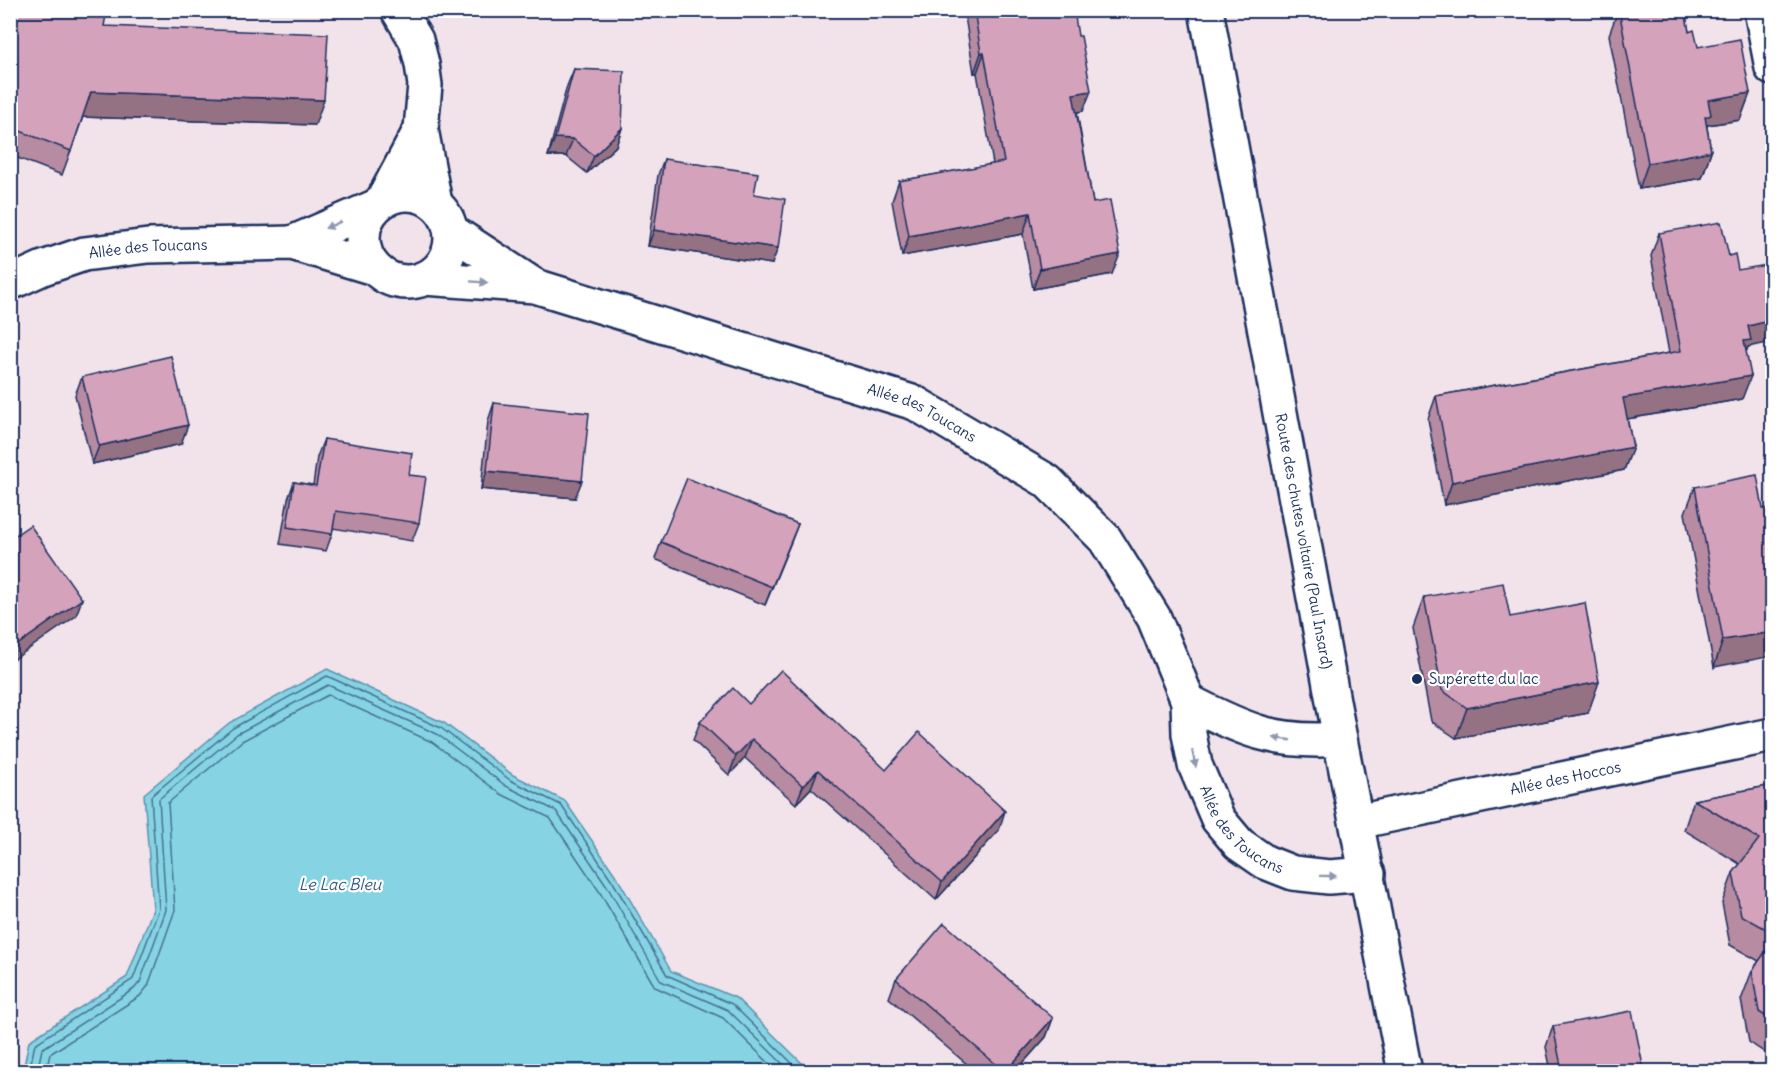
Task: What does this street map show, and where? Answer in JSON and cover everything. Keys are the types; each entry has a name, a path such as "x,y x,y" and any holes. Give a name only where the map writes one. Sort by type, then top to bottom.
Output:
{"street":[{"path":"398,10 416,40 422,64 424,85 421,129 435,203"},
{"name":"Route des chutes voltaire (Paul Insard)","path":"1206,10 1340,739 1405,1071"},
{"path":"1761,10 1773,68"},
{"path":"379,204 396,195 409,194 423,196 435,203 442,211 451,231 451,243 442,264 424,278 411,282 398,281 374,268 365,251 363,231 421,129"},
{"name":"Allée des Toucans","path":"292,243 379,204"},
{"name":"Allée des Toucans","path":"451,231 535,286"},
{"name":"Allée des Toucans","path":"10,283 43,268 84,254 148,246 292,243 374,268"},
{"name":"Allée des Toucans","path":"424,278 535,286 915,403 1047,481 1105,539 1154,618 1188,701 1189,734 1195,765 1218,819 1239,844 1265,862 1293,873 1329,877 1368,874"},
{"path":"1188,701 1246,729 1271,737 1305,742 1340,739"},
{"name":"Allée des Hoccos","path":"1357,822 1773,735"}],"water":[{"name":"Le Lac Bleu","path":"327,669 444,723 513,775 565,801 618,879 671,971 736,998 810,1071 23,1071 29,1041 127,977 153,909 144,794 229,723"}],"building":[{"path":"10,10 107,10 104,26 328,34 324,100 91,92 71,151 10,127"},
{"path":"974,10 1074,10 1091,91 1073,94 1093,203 1110,200 1120,254 1040,269 1030,213 909,236 899,181 1004,162"},
{"path":"1619,10 1685,10 1689,32 1694,30 1698,47 1740,39 1750,93 1708,100 1711,115 1705,117 1711,151 1648,163"},
{"path":"574,69 624,71 622,128 594,156 573,139 555,138"},
{"path":"664,159 758,173 754,194 785,199 778,248 654,230"},
{"path":"1721,222 1729,256 1735,254 1738,270 1773,264 1773,320 1748,326 1751,340 1744,341 1751,376 1623,398 1633,447 1452,482 1436,396 1681,351 1659,233"},
{"path":"171,356 188,425 99,446 82,377"},
{"path":"494,403 589,413 582,481 487,471"},
{"path":"324,439 412,453 409,475 426,477 419,523 336,511 332,534 287,527 294,482 316,486"},
{"path":"1757,475 1763,509 1770,508 1773,523 1773,632 1723,640 1695,487"},
{"path":"687,478 798,524 772,587 661,542"},
{"path":"30,525 82,599 10,650 10,539"},
{"path":"1503,583 1510,617 1585,603 1599,682 1467,708 1442,690 1424,597"},
{"path":"781,670 886,770 919,732 1005,811 942,882 818,770 803,786 752,739 736,756 700,722 733,688 749,704"},
{"path":"1773,785 1773,933 1741,915 1733,873 1759,839 1694,800"},
{"path":"944,923 1053,1018 1006,1071 896,979"},
{"path":"1773,941 1773,1021 1759,1012 1752,971"},
{"path":"1632,1011 1644,1071 1562,1071 1553,1026"}],"place":[{"name":"Supérette du lac","path":"1417,679"}]}
